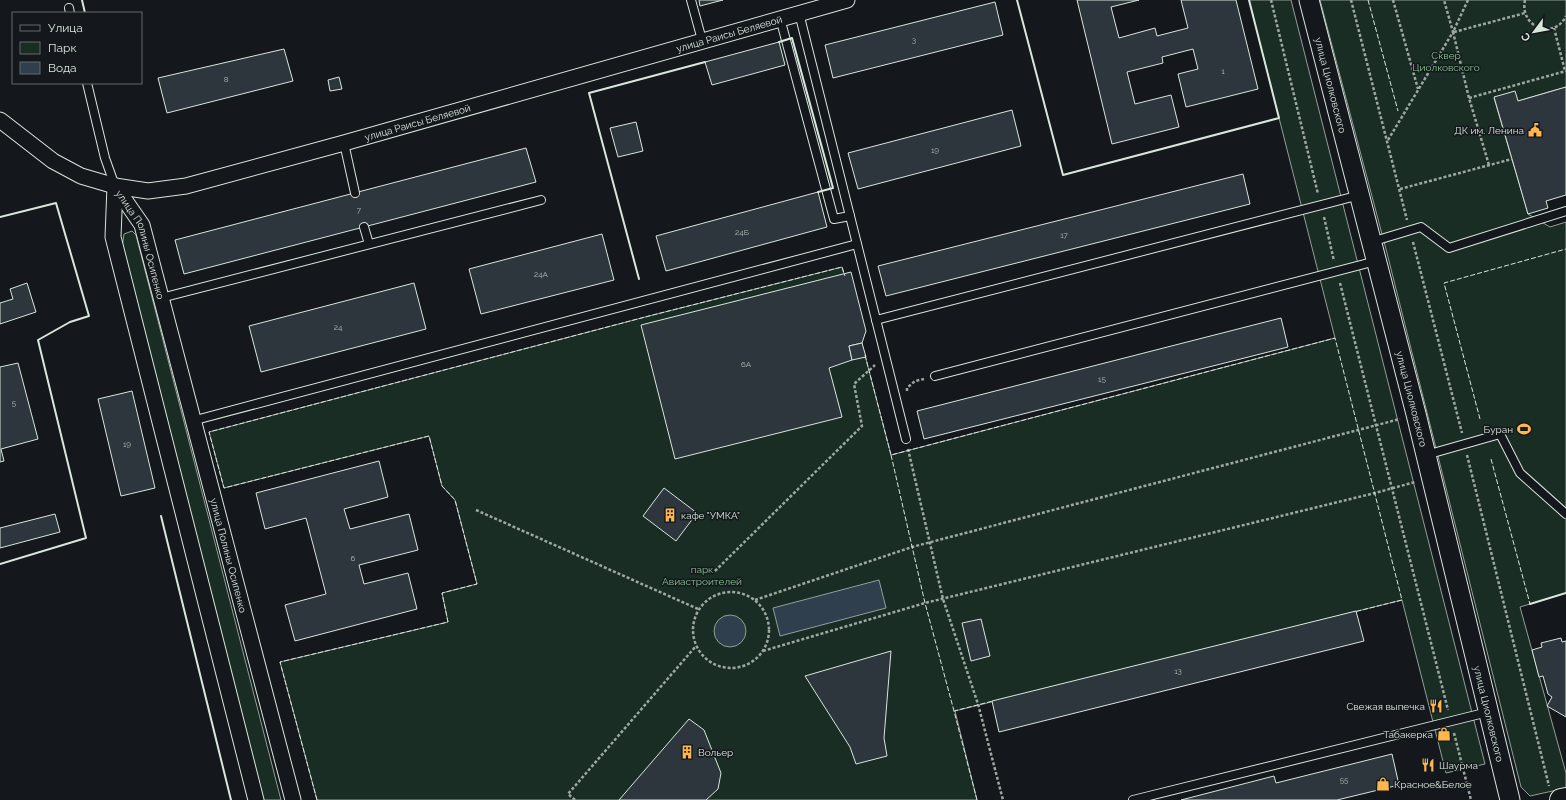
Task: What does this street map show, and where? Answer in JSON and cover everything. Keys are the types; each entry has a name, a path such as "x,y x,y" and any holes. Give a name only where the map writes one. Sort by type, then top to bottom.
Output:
{"street":[{"name":"улица Раисы Беляевой","path":"0,120 53,161 81,176 115,186 148,191 186,186 344,143 847,0"},
{"name":"улица Циолковского","path":"1309,0 1416,414 1510,800"},
{"name":"улица Полины Осипенко","path":"115,186 142,225 192,421 293,800"},
{"name":"улица Полины Осипенко","path":"115,186 113,237 256,800"}],"lane":[{"path":"691,0 702,40"},
{"path":"799,13 906,439"},
{"path":"780,18 834,219 850,216"},
{"path":"87,84 105,158 115,186"},
{"path":"344,143 355,193"},
{"path":"876,320 1360,195"},
{"path":"161,298 541,200"},
{"path":"1371,242 1421,227 1449,248 1566,211"},
{"path":"364,227 369,244"},
{"path":"192,421 857,244"},
{"path":"935,376 1376,261"},
{"path":"1425,455 1500,434 1520,473 1566,514"},
{"path":"1133,800 1488,712"}],"path":[{"path":"1270,0 1391,489 1471,800"},
{"path":"1351,0 1465,444 1559,795"},
{"path":"1393,0 1418,90"},
{"path":"1444,0 1469,98 1489,165"},
{"path":"1387,140 1453,32 1468,0"},
{"path":"1526,0 1525,13 1533,25 1547,29 1554,28 1560,24 1566,16"},
{"path":"1453,32 1525,13"},
{"path":"1469,98 1566,71 1554,28"},
{"path":"1400,189 1512,158"},
{"path":"715,571 862,426 854,384 886,356"},
{"path":"907,396 907,388 915,381 935,376"},
{"path":"755,600 905,550 1416,414"},
{"path":"906,439 929,544 943,599 978,704 1003,800"},
{"path":"763,651 918,605 1391,489 1431,477"},
{"path":"476,510 698,609"},
{"path":"730,591 739,592 755,600 763,608 768,619 770,630 768,641 763,651 756,659 739,667 726,668 714,664 704,657 696,646 692,634 693,621 698,609 712,597 730,591"},
{"path":"575,800 568,794 696,646"}],"green space":[{"name":"парк Авиастроителей","path":"1249,0 1291,0 1485,764 1446,773 1402,600 955,711 977,800 317,800 280,662 448,622 442,593 477,584 455,500 442,486 429,436 224,488 209,432 649,316 842,267 891,455 1335,338"},
{"name":"Сквер Циолковского","path":"1320,0 1566,0 1566,87 1518,101 1494,98 1528,214 1550,227 1566,222 1566,593 1520,607 1566,773 1566,788 1530,796 1521,787 1387,253"},
{"path":"132,231 136,235 281,800 263,800 122,248 124,234"}],"water":[{"path":"879,580 886,608 780,636 773,608"},
{"path":"727,615 733,615 742,619 746,631 742,643 733,647 727,647 718,643 714,634 714,628 718,619"}],"building":[{"path":"699,0 723,0 700,6"},
{"path":"1077,0 1139,0 1111,7 1119,38 1155,28 1157,36 1188,28 1181,0 1236,0 1258,89 1186,107 1178,74 1198,69 1193,49 1162,57 1163,63 1127,72 1135,104 1171,95 1179,127 1112,144"},
{"path":"995,2 1003,35 833,78 825,45"},
{"path":"779,42 785,65 712,85 705,62"},
{"path":"284,49 293,81 167,113 158,78"},
{"path":"339,77 342,89 330,91 328,80"},
{"name":"ДК им. Ленина","path":"1566,87 1566,195 1546,201 1548,208 1528,214 1494,97 1515,91 1518,101"},
{"path":"1012,110 1021,146 858,189 848,153"},
{"path":"636,122 643,151 618,157 610,128"},
{"path":"526,148 536,182 184,274 175,240"},
{"path":"1243,174 1250,204 886,296 878,266"},
{"path":"818,192 827,227 666,271 656,236"},
{"path":"602,234 614,280 481,314 469,269"},
{"path":"851,272 866,331 862,343 849,346 852,360 829,368 842,417 675,459 641,325"},
{"path":"27,283 36,312 0,324 0,303 13,299 10,289"},
{"path":"414,283 426,329 261,372 249,326"},
{"path":"1281,318 1288,347 924,439 917,411"},
{"path":"862,343 866,357 852,360 849,346"},
{"path":"18,363 38,439 1,449 4,461 0,462 0,367"},
{"path":"132,391 155,488 121,496 98,399"},
{"path":"379,461 388,497 344,509 350,529 409,514 418,550 359,565 364,584 408,573 417,609 295,641 285,605 326,594 306,518 265,529 256,493"},
{"name":"кафе \"УМКА\"","path":"664,488 697,513 676,541 643,516"},
{"path":"55,514 60,532 0,548 0,528"},
{"path":"1356,611 1364,641 999,732 992,701"},
{"path":"981,619 990,656 971,661 962,623"},
{"path":"1561,638 1562,642 1566,641 1566,717 1547,706 1552,697 1548,694 1543,676 1539,677 1532,650 1542,647 1541,643"},
{"path":"891,651 884,738 887,756 856,764 850,747 805,676"},
{"name":"Вольер","path":"689,719 704,730 721,773 718,789 706,800 619,800"},
{"path":"1392,754 1399,785 1337,800 1181,800 1274,776 1276,783"}],"fence":[{"path":"1368,0 1398,111"},
{"path":"1480,419 1444,283 1566,249"},
{"path":"317,800 280,662 448,622 442,593 477,584 455,500 442,486 429,436 224,488 209,432 649,316 842,267 845,276"},
{"path":"865,355 891,455 1335,338 1402,600 1354,612"},
{"path":"891,455 925,603 954,711"},
{"path":"1491,459 1530,604"},
{"path":"977,800 954,711 993,701"}],"wall":[{"path":"82,0 85,12"},
{"path":"1017,0 1063,175 1279,118 1249,0"},
{"path":"779,42 792,38 833,188 818,192"},
{"path":"639,279 589,93 705,62"},
{"path":"0,217 56,203 89,316 70,322 38,340 86,538 0,564"},
{"path":"161,516 231,800"},
{"path":"1530,604 1566,593"}],"place":[{"name":"ДК им. Ленина","path":"1535,130"},
{"name":"Буран","path":"1524,429"},
{"name":"кафе \"УМКА\"","path":"670,515"},
{"name":"Свежая выпечка","path":"1436,706"},
{"name":"Табакерка","path":"1444,734"},
{"name":"Вольер","path":"687,752"},
{"name":"Шаурма","path":"1428,765"},
{"name":"Красное&Белое","path":"1383,784"}]}
